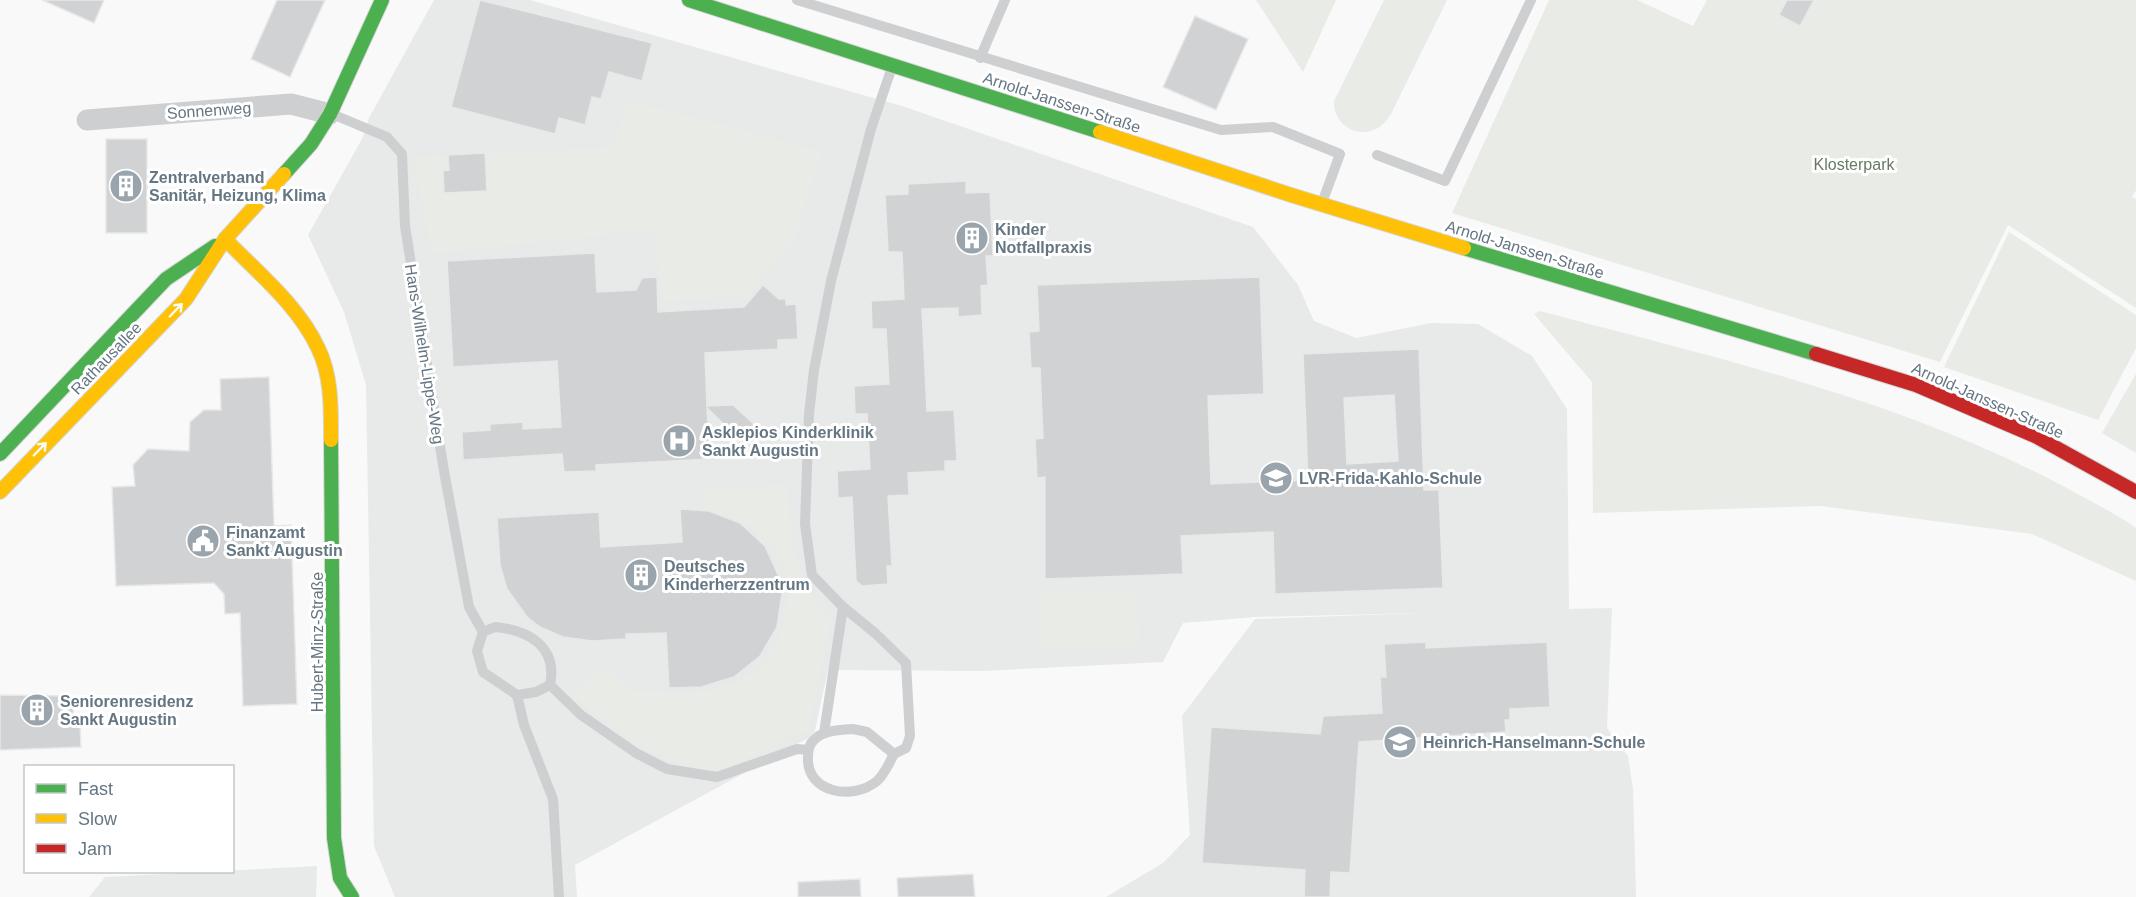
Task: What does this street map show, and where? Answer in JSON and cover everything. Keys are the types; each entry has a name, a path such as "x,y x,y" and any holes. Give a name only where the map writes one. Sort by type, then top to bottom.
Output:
{"street":[{"name":"Rathausallee","path":"0,492 186,299 225,239 311,144 330,114 381,0"},
{"name":"Arnold-Janssen-Straße","path":"689,0 893,64 1322,205 1916,385 2035,435 2136,492"},
{"name":"Sonnenweg","path":"87,120 291,104 330,114"},
{"name":"Rathausallee","path":"0,454 166,279 225,239"},
{"name":"Hubert-Minz-Straße","path":"225,239 293,309 319,349 331,398 334,838 340,878 352,897"}],"lane":[{"path":"797,0 980,58 1221,130 1273,128 1340,154 1322,205"},
{"path":"980,58 1005,0"},
{"path":"1377,155 1445,182 1531,0"},
{"path":"893,64 871,129 831,281 814,370 809,414 805,524 812,575 843,607 875,633 906,663 910,736 906,748 894,754 876,782 847,792 819,785 807,765 808,750 814,739 824,733 853,729 867,732 894,754"},
{"name":"Hans-Wilhelm-Lippe-Weg","path":"330,114 387,137 402,154 405,226 444,471 469,607 483,632"},
{"path":"824,733 843,607"},
{"path":"517,695 536,692 550,684 553,668 546,649 516,629 495,627 483,632 477,651 483,672 517,695 524,725 553,800 559,897"},
{"path":"550,684 581,714 636,753 667,769 717,777 797,749 808,750"}],"shaded area":[{"path":"434,0 530,0 905,107 1253,227 1298,285 1314,321 1356,338 1431,323 1478,324 1532,356 1567,409 1569,609 1612,608 1607,728 1628,756 1633,789 1636,897 1106,897 1163,863 1190,835 1182,716 1255,619 1421,613 1255,617 1183,623 1163,662 983,671 828,670 814,735 575,865 577,897 395,897 374,846 366,385 344,312 308,235 363,137 369,118"},
{"path":"317,866 316,897 89,897 105,877 234,873 234,870"}],"green space":[{"path":"1256,0 1336,0 1303,72"},
{"path":"1384,0 1447,0 1390,116 1378,128 1360,132 1341,122 1337,116 1334,101"},
{"name":"Klosterpark","path":"1549,0 1637,0 1693,26 1707,0 2136,0 2136,190 2132,197 2136,199 2136,308 2008,225 1940,362 1452,213"},
{"path":"628,100 822,151 794,240 747,297 663,301 654,230 431,254 413,157 608,147 616,137"},
{"path":"2009,232 2136,315 2136,348 2098,420 1944,367"},
{"path":"1540,311 1806,383 1936,428 1999,455 2061,485 2136,528 2136,581 2032,534 1821,506 1593,513 1592,382 1534,314"},
{"path":"2136,374 2136,453 2102,433"},
{"path":"786,485 793,540 801,571 818,601 831,616 808,731 736,764 714,770 707,769 677,762 645,748 615,729 572,696 604,667 627,690 691,692 727,686 747,676 763,662 775,644 783,624 787,603 786,581 780,560 768,542 754,530 704,509 702,487"},
{"path":"1137,590 1140,646 1040,651 1037,594"}],"building":[{"path":"42,0 104,0 94,23"},
{"path":"277,0 325,0 290,77 251,59"},
{"path":"480,0 652,43 642,81 609,72 601,99 592,97 585,125 559,118 555,134 451,107"},
{"path":"1787,0 1814,0 1800,26 1779,15"},
{"path":"1195,16 1248,39 1216,110 1163,87"},
{"name":"Zentralverband Sanitär, Heizung, Klima","path":"106,139 147,139 147,233 106,233"},
{"path":"485,153 487,191 444,193 443,171 449,170 448,155"},
{"path":"966,181 966,193 990,192 993,256 986,256 988,285 981,286 982,315 958,317 958,308 922,309 927,411 954,410 957,461 945,461 945,471 908,473 909,495 888,496 892,566 887,566 888,584 862,586 856,581 852,497 838,498 837,471 870,469 867,414 855,414 854,386 889,384 886,329 872,329 871,301 904,299 902,252 888,252 885,195 908,194 908,184"},
{"path":"595,253 597,292 636,290 642,278 657,277 658,312 744,307 763,285 779,299 786,299 786,305 796,304 798,339 778,340 778,349 705,353 707,406 733,405 754,424 754,438 739,439 707,408 710,459 596,465 596,471 564,472 562,454 463,460 462,432 490,430 490,424 523,422 523,429 561,427 557,361 453,367 447,261"},
{"path":"1260,277 1264,394 1208,396 1211,484 1308,480 1303,354 1419,349 1424,490 1439,490 1443,588 1275,594 1273,532 1181,536 1183,574 1045,579 1045,477 1037,478 1035,439 1043,438 1040,368 1031,368 1029,332 1039,331 1037,285","holes":["1394,395 1398,461 1347,464 1344,398"]},
{"name":"Finanzamt Sankt Augustin","path":"269,377 274,526 291,525 297,704 243,706 240,613 225,614 224,594 214,583 116,586 112,487 135,486 133,465 148,449 189,451 190,422 204,410 221,410 220,379"},
{"name":"Deutsches Kinderherzzentrum","path":"680,509 709,511 740,523 765,546 779,577 782,593 777,627 760,656 734,677 701,687 669,688 666,633 626,634 626,639 592,641 563,637 540,627 527,617 507,589 500,565 497,518 599,512 601,547 682,542"},
{"path":"1426,642 1426,648 1547,642 1550,707 1510,709 1510,720 1505,720 1506,732 1359,742 1350,873 1331,872 1330,897 1304,897 1305,870 1202,863 1211,727 1320,734 1323,716 1382,713 1380,677 1386,677 1384,644"},
{"name":"Seniorenresidenz Sankt Augustin","path":"0,695 74,696 73,724 80,725 81,747 0,750"},
{"path":"973,874 975,897 898,897 897,878"},
{"path":"860,879 861,897 798,897 798,882"}],"traffic: fast":[{"path":"284,174 311,144 330,114 382,0"},
{"path":"689,0 1100,132"},
{"path":"0,454 166,279 215,246"},
{"path":"1464,248 1816,354"},
{"path":"331,440 334,838 340,878 352,897"}],"traffic: slow":[{"path":"1100,132 1291,195 1464,248"},
{"path":"0,492 186,299 225,239 284,174"},
{"path":"225,239 288,303 310,332 326,370 331,405 331,440"}],"traffic: jam":[{"path":"1816,354 1916,385 2035,436 2136,492"}],"place":[{"name":"Zentralverband Sanitär, Heizung, Klima","path":"126,186"},
{"name":"Kinder Notfallpraxis","path":"972,238"},
{"name":"Asklepios Kinderklinik Sankt Augustin","path":"679,441"},
{"name":"LVR-Frida-Kahlo-Schule","path":"1276,478"},
{"name":"Finanzamt Sankt Augustin","path":"203,541"},
{"name":"Deutsches Kinderherzzentrum","path":"641,575"},
{"name":"Seniorenresidenz Sankt Augustin","path":"37,710"},
{"name":"Heinrich-Hanselmann-Schule","path":"1400,742"}]}
